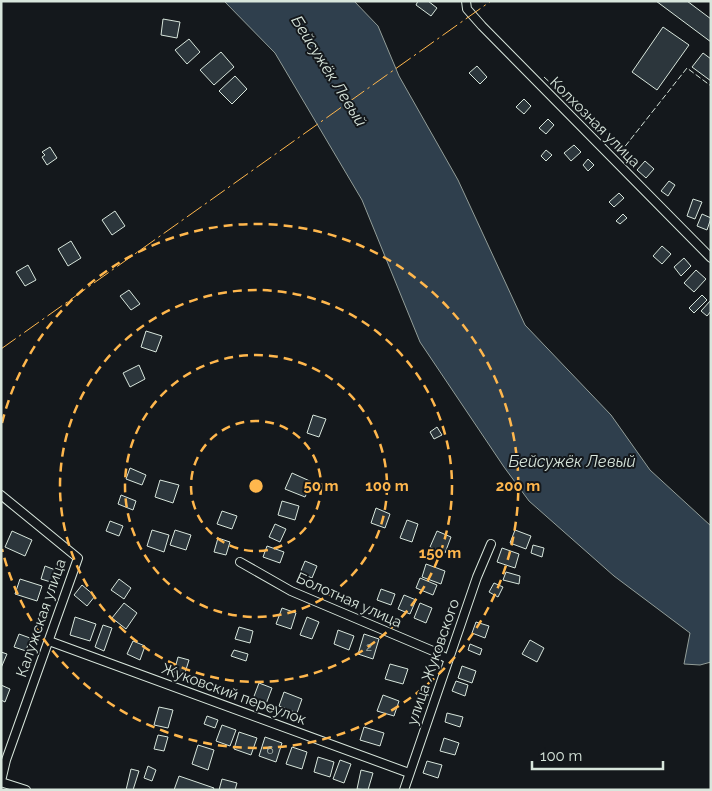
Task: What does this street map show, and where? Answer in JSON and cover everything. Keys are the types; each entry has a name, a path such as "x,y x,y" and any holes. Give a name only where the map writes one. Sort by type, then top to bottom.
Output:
{"street":[{"name":"Колхозная улица","path":"466,1 467,9 482,26 711,258"},
{"name":"Калужская улица","path":"1,495 78,558 6,760 1,781"},
{"name":"улица Жуковского","path":"404,790 448,659 491,544"},
{"name":"Болотная улица","path":"240,562 291,591 448,659"},
{"name":"Жуковский переулок","path":"48,641 409,773"},
{"path":"1,781 26,790"}],"water":[{"name":"Бейсужёк Левый","path":"224,1 354,1 378,26 399,76 458,180 525,325 611,415 650,470 711,526 711,662 700,665 684,664 690,633 614,576 529,501 420,342 362,200 275,53"}],"building":[{"path":"418,1 428,1 437,8 431,16 416,5"},
{"path":"656,1 687,1 711,19 711,42"},
{"path":"163,19 180,22 177,38 161,35"},
{"path":"663,27 689,45 657,90 632,72"},
{"path":"189,39 200,52 187,64 175,50"},
{"path":"221,52 234,67 214,85 200,70"},
{"path":"703,53 711,59 711,81 692,67"},
{"path":"477,66 487,77 480,84 469,73"},
{"path":"235,76 247,89 232,104 219,91"},
{"path":"524,99 531,106 524,114 516,107"},
{"path":"548,119 554,125 546,134 539,128"},
{"path":"574,145 581,152 571,161 564,153"},
{"path":"50,147 57,158 47,165 42,157 45,155 42,152"},
{"path":"546,150 552,155 546,161 541,156"},
{"path":"588,159 594,165 588,171 583,165"},
{"path":"645,161 654,169 646,178 637,170"},
{"path":"669,181 675,185 668,196 661,191"},
{"path":"619,193 624,198 614,207 609,202"},
{"path":"693,199 702,202 695,219 687,216"},
{"path":"115,211 125,226 112,235 102,220"},
{"path":"623,214 627,218 620,224 616,221"},
{"path":"702,214 711,218 707,230 697,226"},
{"path":"71,241 81,258 68,266 58,249"},
{"path":"662,246 671,254 662,264 653,256"},
{"path":"684,258 691,266 681,276 674,267"},
{"path":"28,265 36,280 25,286 16,272"},
{"path":"696,270 706,279 694,292 684,283"},
{"path":"129,290 140,304 131,310 120,296"},
{"path":"702,295 707,300 694,313 689,308"},
{"path":"711,300 711,311 707,316 701,311"},
{"path":"146,331 162,336 156,352 141,347"},
{"path":"139,365 145,379 130,387 123,373"},
{"path":"313,415 326,419 319,437 307,433"},
{"path":"437,427 442,435 434,439 430,432"},
{"path":"130,468 146,475 142,485 126,479"},
{"path":"292,473 312,482 305,497 285,489"},
{"path":"160,480 179,485 173,503 155,497"},
{"path":"121,495 136,501 133,510 118,504"},
{"path":"282,501 299,506 295,520 278,515"},
{"path":"376,508 390,514 385,528 371,523"},
{"path":"222,511 237,516 232,529 217,524"},
{"path":"407,520 418,524 412,542 400,538"},
{"path":"110,521 123,526 119,536 106,531"},
{"path":"275,524 286,529 280,542 269,537"},
{"path":"152,530 169,535 164,552 147,546"},
{"path":"175,530 191,535 186,550 170,545"},
{"path":"515,530 531,536 526,549 510,543"},
{"path":"12,531 32,540 25,556 5,547"},
{"path":"437,531 451,537 445,553 430,547"},
{"path":"218,538 230,542 226,555 214,552"},
{"path":"533,545 544,548 542,557 531,553"},
{"path":"267,546 284,552 280,563 263,557"},
{"path":"502,548 519,554 515,568 497,562"},
{"path":"305,561 317,566 312,578 300,573"},
{"path":"426,564 445,571 441,584 422,577"},
{"path":"45,566 58,571 54,583 41,579"},
{"path":"506,572 520,576 519,584 503,580"},
{"path":"420,578 437,585 433,595 416,588"},
{"path":"20,579 42,586 37,601 15,594"},
{"path":"119,579 131,588 124,599 111,590"},
{"path":"494,583 503,587 498,597 489,592"},
{"path":"82,585 95,596 87,606 74,595"},
{"path":"381,589 395,594 391,605 377,600"},
{"path":"404,595 416,600 410,614 398,609"},
{"path":"124,603 137,613 126,629 112,618"},
{"path":"420,603 432,608 426,623 414,618"},
{"path":"282,608 296,613 291,629 276,624"},
{"path":"75,617 96,624 90,641 70,635"},
{"path":"307,617 319,622 312,639 300,635"},
{"path":"476,622 489,626 485,638 472,633"},
{"path":"103,625 112,628 104,651 95,647"},
{"path":"239,627 253,631 250,643 235,639"},
{"path":"338,630 354,636 349,650 334,644"},
{"path":"19,634 30,638 26,651 14,647"},
{"path":"364,634 379,639 373,659 358,654"},
{"path":"530,640 544,648 537,662 522,654"},
{"path":"133,641 145,646 140,660 127,654"},
{"path":"470,644 482,649 480,655 468,650"},
{"path":"234,650 248,654 246,661 231,656"},
{"path":"1,652 7,654 1,668"},
{"path":"178,657 189,660 184,676 174,672"},
{"path":"390,664 408,669 403,684 385,679"},
{"path":"462,666 476,671 472,683 458,678"},
{"path":"456,681 468,685 465,696 452,691"},
{"path":"259,683 272,688 266,704 253,699"},
{"path":"1,685 10,689 5,702 1,700"},
{"path":"284,692 302,699 297,713 279,706"},
{"path":"383,695 399,701 394,716 377,711"},
{"path":"159,707 173,710 168,728 154,725"},
{"path":"447,713 463,717 460,727 445,722"},
{"path":"207,716 218,720 215,728 204,724"},
{"path":"222,725 236,730 230,746 216,741"},
{"path":"364,727 384,733 380,746 360,740"},
{"path":"239,732 257,738 251,755 234,749"},
{"path":"158,735 168,737 164,751 154,749"},
{"path":"265,737 282,743 276,762 259,756"},
{"path":"444,738 459,743 455,755 440,751"},
{"path":"198,745 214,750 208,770 192,764"},
{"path":"292,747 307,752 302,769 286,764"},
{"path":"318,757 334,762 330,777 314,772"},
{"path":"340,760 351,764 344,783 333,779"},
{"path":"427,761 442,765 438,778 423,773"},
{"path":"148,766 156,770 152,781 144,778"},
{"path":"131,769 139,771 133,790 126,790"},
{"path":"361,770 373,773 368,790 357,789"},
{"path":"179,776 214,788 213,790 174,790"},
{"path":"222,779 237,783 235,790 219,790"}],"fence":[{"path":"544,77 623,149 687,68 711,86"}],"power":[{"path":"1,349 491,1"}]}
